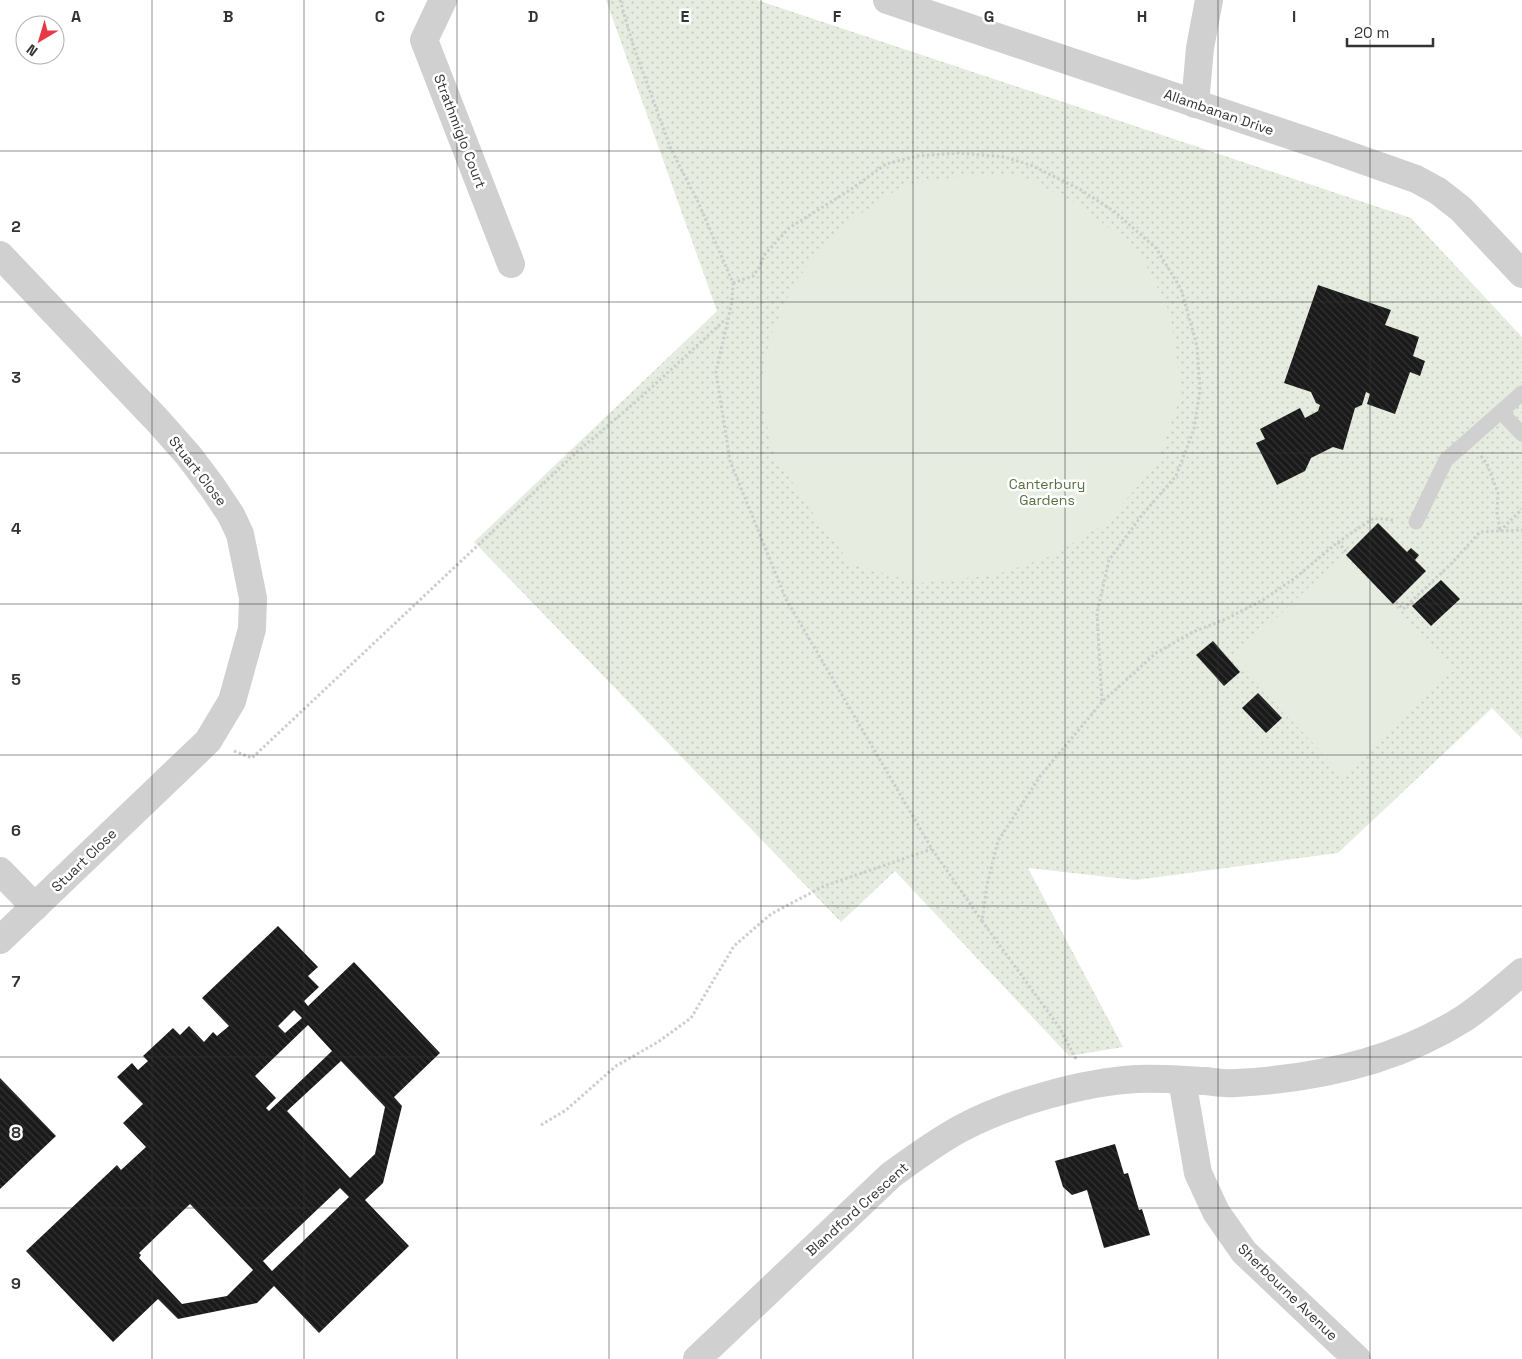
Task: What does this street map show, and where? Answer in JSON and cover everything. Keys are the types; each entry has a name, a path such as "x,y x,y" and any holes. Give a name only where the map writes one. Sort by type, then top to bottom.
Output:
{"street":[{"name":"Strathmiglo Court","path":"444,0 424,40 511,264"},
{"name":"Allambanan Drive","path":"887,0 1416,179 1438,191 1461,209 1522,274"},
{"path":"1195,104 1200,48 1209,0"},
{"name":"Stuart Close","path":"0,255 170,435 213,488 231,515 240,534 253,598 252,628 232,701 208,741 0,940"},
{"path":"0,871 35,907"},
{"name":"Blandford Crescent","path":"697,1359 891,1176 922,1153 960,1129 999,1112 1045,1096 1092,1086 1137,1079 1234,1084 1304,1076 1368,1062 1423,1040 1463,1019 1522,972"},
{"name":"Sherbourne Avenue","path":"1182,1080 1198,1173 1216,1212 1244,1252 1357,1359"}],"lane":[{"path":"1416,522 1446,460 1522,393"},
{"path":"1501,412 1522,434"}],"path":[{"path":"620,0 634,48 671,149 699,204 733,283 732,302 716,372 730,461 786,599 932,848 982,922 1059,1027 1092,1086"},
{"path":"733,283 753,276 765,254 789,228 850,190 886,164 917,156 960,153 1005,157 1032,166 1082,190 1115,212 1156,248 1181,289 1197,346 1200,390 1194,429 1176,476 1142,515 1109,560 1097,613 1102,702"},
{"path":"208,741 252,758 578,451 639,399 727,318"},
{"path":"1469,440 1487,464 1498,493 1497,512 1500,531"},
{"path":"1500,531 1522,509"},
{"path":"982,922 987,885 998,841 1041,776 1102,702 1156,653 1193,632 1226,619 1263,600 1296,578 1338,542 1374,518 1416,522"},
{"path":"1396,602 1403,609 1452,563 1480,532 1522,530"},
{"path":"1338,542 1347,553"},
{"path":"541,1125 566,1110 616,1066 658,1042 691,1018 734,946 771,914 824,886 932,848"}],"green space":[{"name":"Canterbury Gardens","path":"606,0 757,0 1411,218 1522,337 1522,739 1492,708 1338,853 1136,880 1028,868 1123,1047 1069,1056 895,871 841,922 474,542 717,311"},
{"path":"1020,175 1079,205 1139,251 1170,313 1182,393 1156,465 1106,523 1051,556 995,575 918,583 851,564 807,505 774,454 759,391 771,335 794,283 839,228 904,185 961,176"},
{"path":"1343,555 1453,671 1343,775 1233,659"}],"building":[{"path":"1318,285 1391,310 1385,325 1419,337 1413,356 1425,361 1420,376 1410,372 1395,414 1367,404 1370,394 1366,392 1362,405 1355,408 1343,450 1333,447 1311,458 1305,471 1277,485 1256,443 1265,439 1260,429 1300,408 1305,418 1318,411 1320,405 1316,403 1311,392 1284,383"},
{"path":"1378,523 1407,552 1411,548 1419,555 1415,560 1426,571 1393,604 1346,555"},
{"path":"1441,580 1460,599 1431,626 1412,606"},
{"path":"1213,641 1240,672 1224,686 1196,655"},
{"path":"1258,693 1282,718 1266,733 1242,708"},
{"path":"278,926 318,967 308,976 319,987 304,1001 308,1006 354,962 440,1053 394,1097 402,1106 383,1183 365,1200 409,1246 319,1333 274,1286 257,1303 178,1319 158,1299 113,1342 26,1251 117,1165 121,1170 146,1147 123,1123 143,1104 117,1077 132,1063 138,1070 148,1061 143,1056 173,1028 180,1035 189,1026 204,1042 213,1032 217,1036 229,1026 202,998","holes":["294,1010 302,1018 285,1033 278,1026","308,1025 332,1051 269,1111 266,1108 276,1098 255,1076","341,1061 385,1107 375,1154 350,1178 287,1111","340,1188 349,1197 272,1271 263,1261","190,1204 253,1270 227,1296 182,1304 139,1258 141,1255 139,1253"]},
{"path":"0,1078 56,1136 0,1189"},
{"path":"1115,1144 1124,1174 1128,1173 1139,1210 1142,1209 1150,1235 1104,1248 1087,1190 1072,1195 1063,1187 1055,1161"}]}
